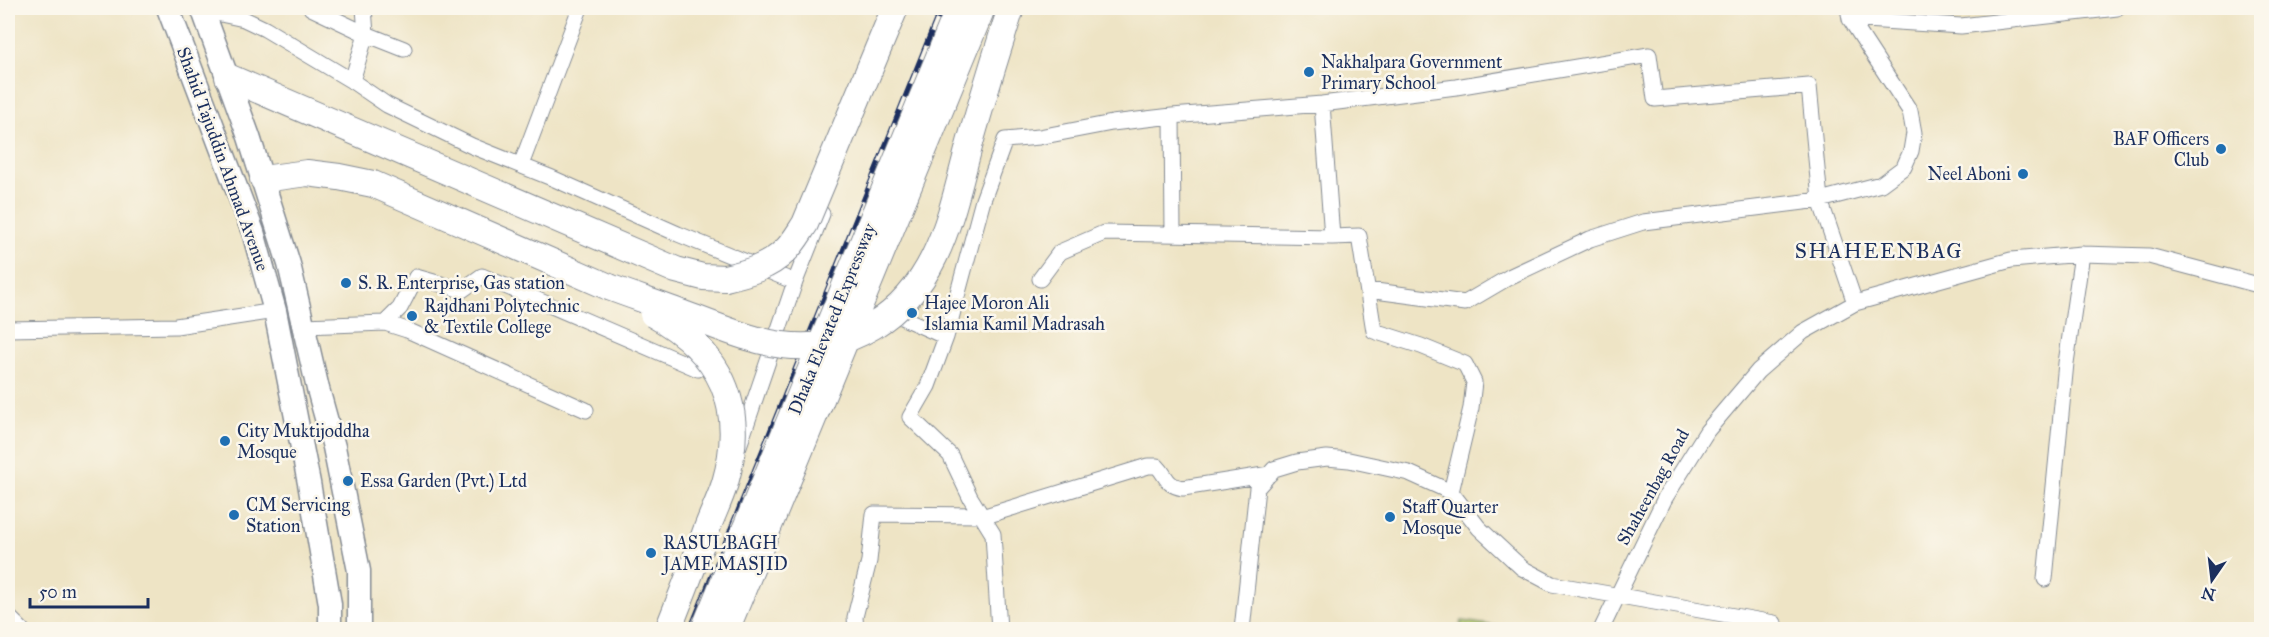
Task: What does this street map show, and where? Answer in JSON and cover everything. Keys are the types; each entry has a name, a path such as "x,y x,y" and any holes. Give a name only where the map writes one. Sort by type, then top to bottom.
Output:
{"highway":[{"path":"228,77 676,270 703,277 725,278 754,271 785,251 805,224 895,8"},
{"name":"Dhaka Elevated Expressway","path":"704,630 959,8"},
{"name":"Dhaka Elevated Expressway","path":"726,630 982,8"},
{"path":"263,179 307,173 373,184 609,288 739,335 781,345 823,346 843,341 882,321 911,295 923,279 941,241 1011,8"},
{"path":"609,288 670,324 700,348 720,374 730,407 733,440 724,484 667,630"}],"main road":[{"name":"Shahid Tajuddin Ahmad Avenue","path":"168,8 253,232 275,311 330,604 330,630"},
{"name":"Shahid Tajuddin Ahmad Avenue","path":"202,9 263,179 289,264 334,447 359,571 359,630"}],"street":[{"path":"311,8 404,49"},
{"path":"352,81 366,34 364,8"},
{"path":"521,165 580,8"},
{"path":"667,630 750,418 795,282 903,8"},
{"path":"715,630 731,588 789,458 856,322 898,228 982,8"},
{"path":"1849,13 1961,26 2117,8"},
{"path":"202,9 244,19 265,29 352,81 387,105 472,146 521,165 688,239 795,282"},
{"path":"1368,290 1465,303 1511,276 1590,239 1643,222 1820,200 1881,184 1904,167 1911,152 1914,133 1910,111 1849,13"},
{"path":"999,630 993,534 950,455 910,417 928,386 946,337 983,200 1005,140 1039,137 1112,123 1322,104 1456,87 1649,55 1655,99 1809,86 1820,200 1854,303"},
{"path":"1322,104 1332,237"},
{"path":"1172,116 1173,234"},
{"path":"1040,279 1059,252 1104,233 1359,236 1374,331 1421,346 1465,364 1474,382 1451,492"},
{"path":"2045,579 2066,363 2082,254"},
{"name":"Shaheenbag Road","path":"1601,630 1665,498 1707,432 1758,371 1803,332 1854,303 2011,260 2082,254 2149,256 2262,286"},
{"path":"385,323 400,308 416,277 462,290 482,276 699,369"},
{"path":"8,329 176,326 275,311"},
{"path":"892,313 946,337"},
{"path":"304,326 385,323 406,330 586,410"},
{"path":"1242,630 1257,488 1274,469 1297,462 1327,458 1349,460 1409,473 1451,492 1479,528 1522,568 1552,584 1774,623 1774,630"},
{"path":"856,630 855,617 869,561 874,514 982,516 1148,466 1157,466 1165,480 1174,487 1183,488 1270,474"},
{"path":"8,616 22,630"}],"green space":[{"path":"1462,621 1514,629 1460,629"}],"tram line":[{"path":"708,630 959,8"}],"railway":[{"path":"691,630 942,8"}],"place":[{"name":"Nakhalpara Government Primary School","path":"1309,72"},
{"name":"BAF Officers Club","path":"2221,149"},
{"name":"Neel Aboni","path":"2023,174"},
{"name":"S. R. Enterprise, Gas station","path":"346,283"},
{"name":"Hajee Moron Ali Islamia Kamil Madrasah","path":"912,313"},
{"name":"Rajdhani Polytechnic & Textile College","path":"412,316"},
{"name":"City Muktijoddha Mosque","path":"225,441"},
{"name":"Essa Garden (Pvt.) Ltd","path":"348,481"},
{"name":"CM Servicing Station","path":"234,515"},
{"name":"Staff Quarter Mosque","path":"1390,517"},
{"name":"RASULBAGH JAME MASJID","path":"651,553"}],"district":[{"name":"SHAHEENBAG","path":"1879,251"}]}
